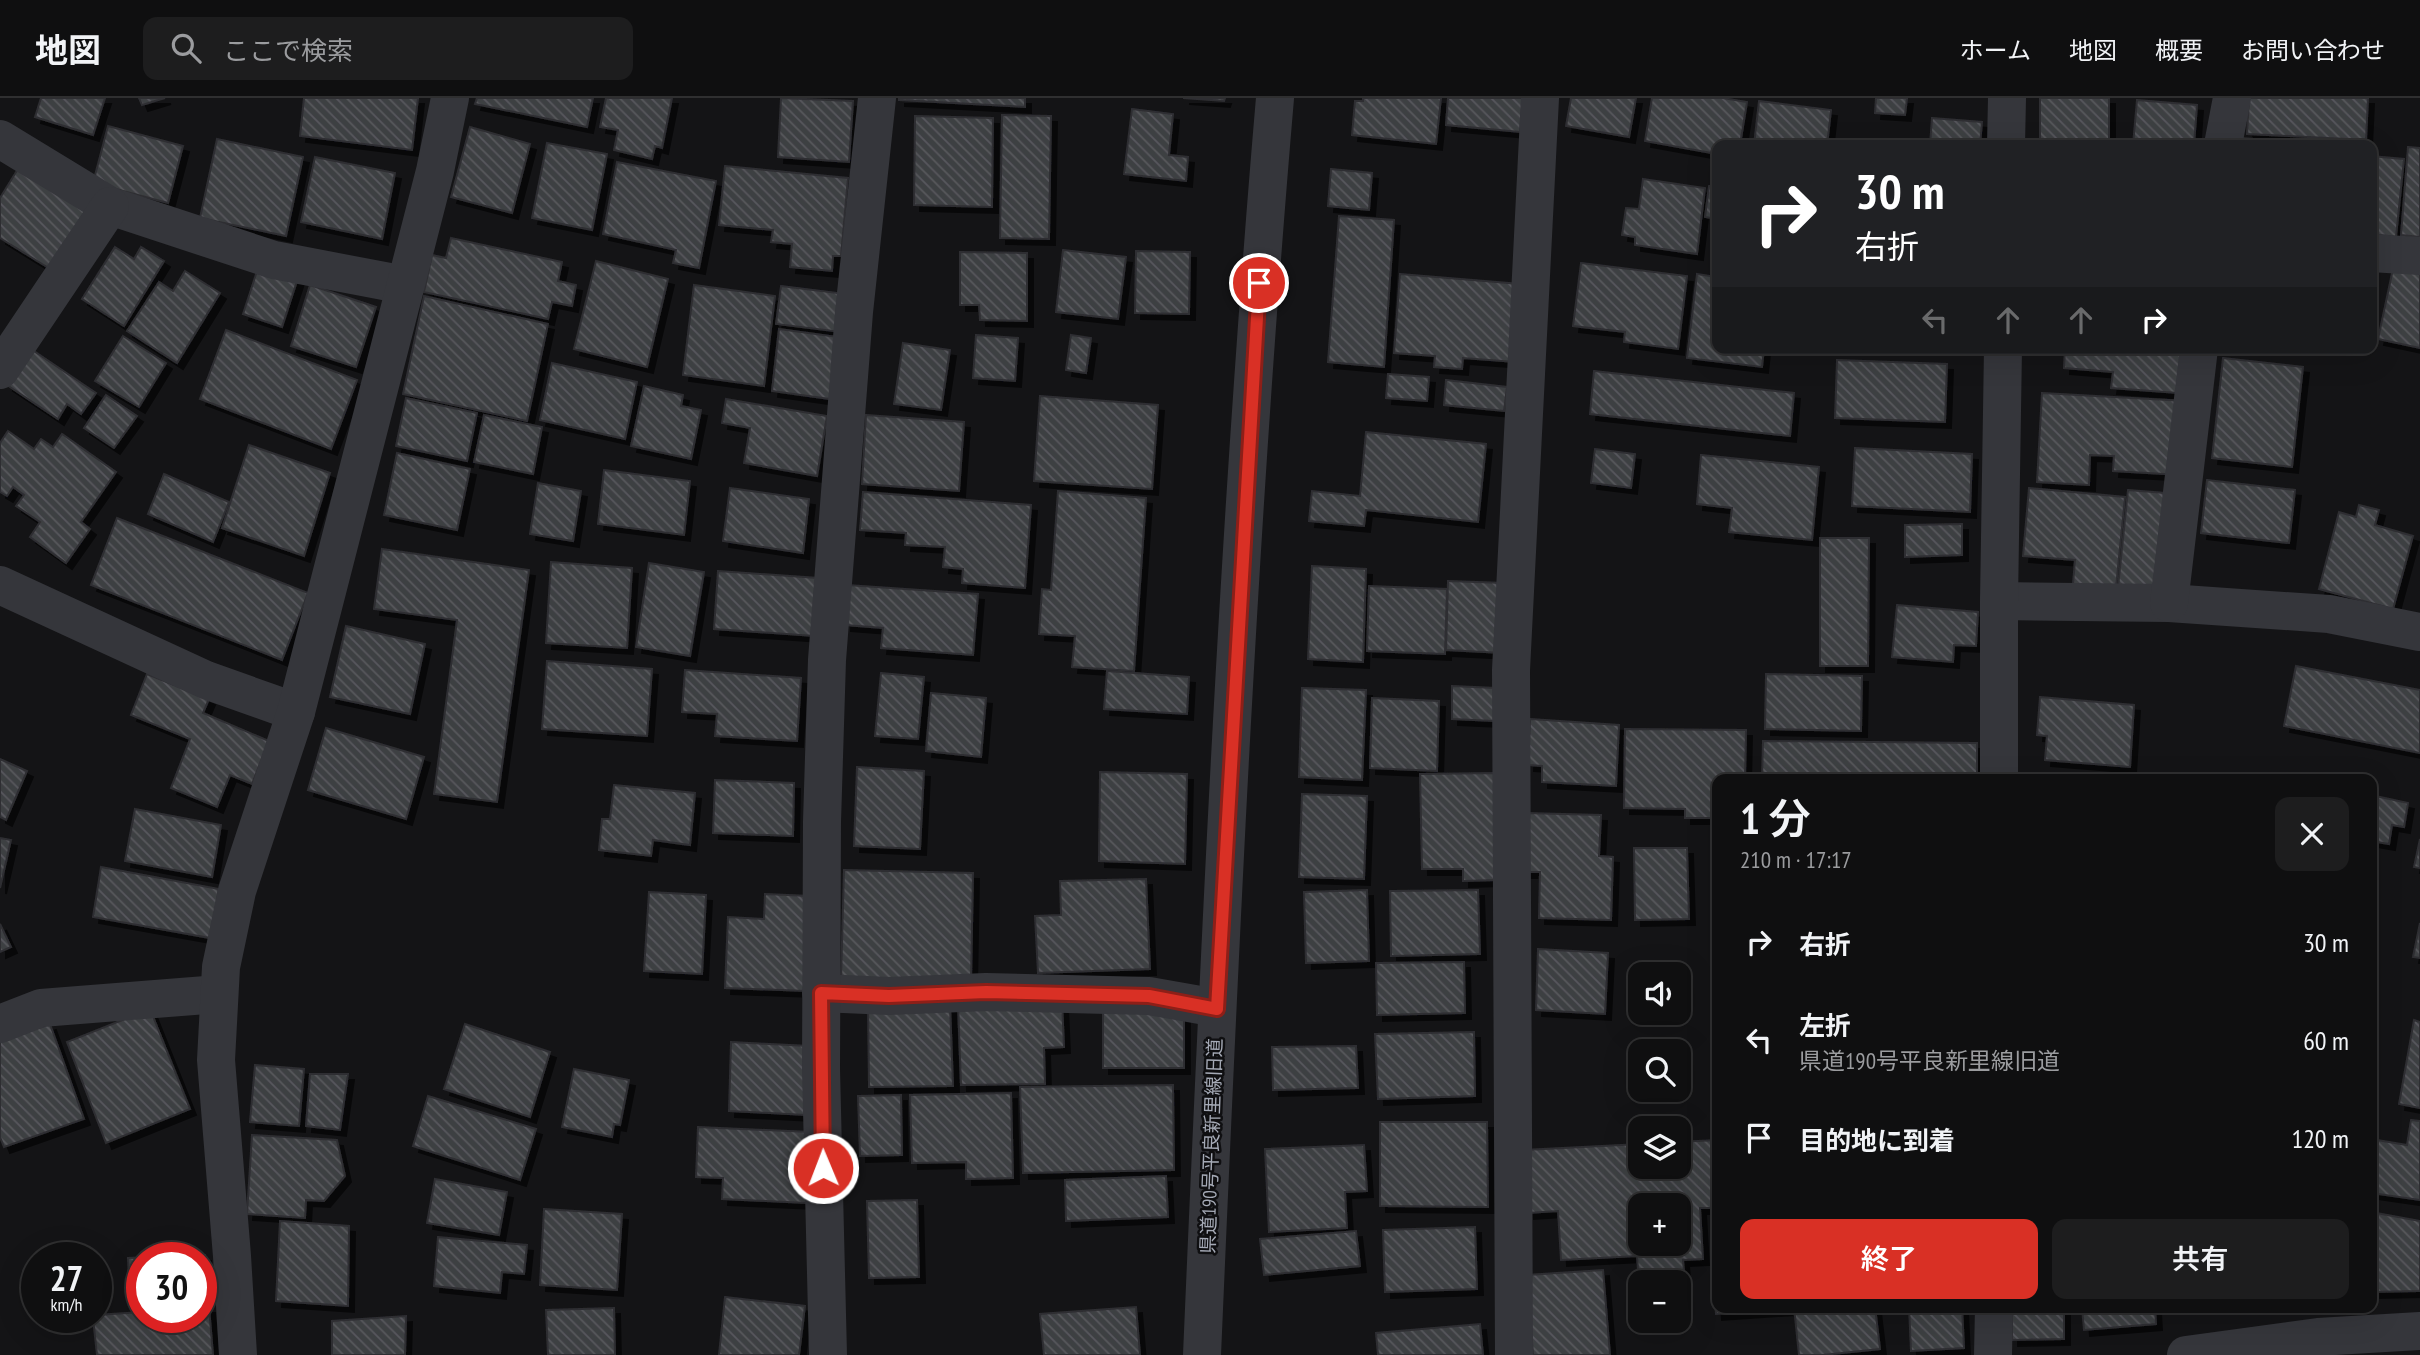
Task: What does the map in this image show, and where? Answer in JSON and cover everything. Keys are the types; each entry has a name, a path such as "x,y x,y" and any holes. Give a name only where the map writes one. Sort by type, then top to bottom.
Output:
{"street":[{"path":"238,1355 216,1060 220,967 237,891 296,712 435,171 450,98"},
{"path":"828,1355 821,1069 822,822 827,660 854,312 877,98"},
{"name":"県道190号平良新里線旧道","path":"1202,1355 1217,1009 1256,310 1275,98"},
{"path":"1514,1355 1511,670 1540,98"},
{"path":"2007,98 2007,140"},
{"path":"2224,140 2232,98"},
{"path":"0,139 110,206 274,260 405,285"},
{"path":"0,370 110,206"},
{"path":"2377,253 2420,256"},
{"path":"1999,774 1998,601 2003,354"},
{"path":"2169,603 2198,354"},
{"path":"0,585 206,680 296,712"},
{"path":"1998,601 2169,603 2329,614 2420,632"},
{"path":"821,993 889,996 986,992 1149,996 1217,1009"},
{"path":"0,1024 41,1009 219,994"},
{"path":"1993,1355 1994,1313"},
{"path":"2186,1355 2318,1337 2420,1331"}],"building":[{"path":"41,98 105,98 93,135 35,117"},
{"path":"139,98 165,98 142,105"},
{"path":"304,98 418,98 412,150 300,136"},
{"path":"477,98 593,98 587,127 475,104"},
{"path":"606,98 672,98 662,148 655,146 652,159 614,150 618,130 600,127"},
{"path":"781,98 853,101 849,162 778,157"},
{"path":"1025,98 1025,107 899,100"},
{"path":"1183,98 1225,98 1224,101"},
{"path":"1363,98 1441,98 1436,144 1352,135 1355,101 1363,101"},
{"path":"1448,98 1523,98 1520,132 1446,125"},
{"path":"1571,98 1636,98 1629,137 1566,126"},
{"path":"1652,98 1723,98 1747,102 1741,140 1712,140 1712,153 1645,141"},
{"path":"1876,98 1907,98 1905,115 1875,113"},
{"path":"2040,98 2109,98 2109,140 2040,140"},
{"path":"2249,98 2368,98 2366,140 2247,134"},
{"path":"2137,100 2197,105 2194,140 2133,140"},
{"path":"1759,101 1831,110 1828,140 1755,140"},
{"path":"1132,109 1173,114 1169,155 1188,157 1186,181 1124,174"},
{"path":"1002,115 1051,116 1049,239 1000,238"},
{"path":"915,116 993,118 992,207 914,205"},
{"path":"1932,118 1982,122 1980,140 1930,140"},
{"path":"108,126 183,146 168,203 93,183"},
{"path":"470,127 530,144 512,213 451,197"},
{"path":"217,139 303,157 286,236 200,218"},
{"path":"547,143 607,154 592,230 532,218"},
{"path":"2408,147 2420,148 2420,237 2401,235"},
{"path":"315,157 395,173 382,239 301,222"},
{"path":"2377,157 2404,159 2396,237 2377,235"},
{"path":"617,162 716,181 699,268 673,263 676,250 603,234"},
{"path":"21,164 95,209 55,272 0,238 0,198"},
{"path":"725,166 848,178 841,256 833,256 832,271 790,267 792,244 771,242 773,230 719,225"},
{"path":"1331,169 1372,173 1369,210 1328,206"},
{"path":"1643,179 1705,188 1697,254 1635,245 1635,237 1622,235 1626,208 1639,209"},
{"path":"1709,186 1712,186 1712,218 1705,217"},
{"path":"1339,216 1394,220 1384,367 1328,362"},
{"path":"451,238 562,262 558,281 576,285 572,306 552,302 548,319 424,292 432,255 446,258"},
{"path":"115,247 134,259 141,247 164,261 124,326 82,299"},
{"path":"1063,250 1126,257 1118,319 1056,312"},
{"path":"1136,251 1190,252 1189,314 1135,313"},
{"path":"960,252 1027,253 1027,321 980,320 979,305 960,305"},
{"path":"596,261 668,279 647,367 574,349"},
{"path":"1581,263 1687,276 1678,349 1624,342 1625,332 1573,326"},
{"path":"2394,264 2420,270 2420,348 2378,339"},
{"path":"259,265 298,278 282,327 243,314"},
{"path":"185,271 220,293 177,363 127,331 159,282 173,291"},
{"path":"1400,274 1520,284 1515,362 1463,358 1462,369 1434,367 1435,356 1394,353"},
{"path":"1697,274 1712,276 1712,354 1763,354 1762,367 1687,358"},
{"path":"310,285 376,307 356,367 291,346"},
{"path":"694,285 775,296 764,386 683,375"},
{"path":"781,286 846,294 841,332 776,324"},
{"path":"424,296 548,324 527,421 403,394"},
{"path":"779,329 838,337 830,399 772,391"},
{"path":"226,330 357,380 331,449 200,399"},
{"path":"976,335 1018,338 1015,381 973,378"},
{"path":"1071,335 1091,338 1086,373 1066,370"},
{"path":"123,336 166,363 139,407 95,381"},
{"path":"903,343 950,350 941,410 894,404"},
{"path":"31,349 96,393 81,414 67,404 58,419 7,385"},
{"path":"2065,354 2181,354 2178,393 2111,388 2113,372 2064,368"},
{"path":"2223,358 2303,367 2292,467 2212,458"},
{"path":"1837,360 1947,364 1945,422 1835,418"},
{"path":"552,363 637,382 625,439 540,420"},
{"path":"1594,371 1794,393 1790,436 1590,414"},
{"path":"1388,374 1429,377 1427,401 1386,398"},
{"path":"1446,380 1507,387 1504,411 1444,405"},
{"path":"644,386 683,395 681,406 701,410 691,459 631,446"},
{"path":"2042,393 2186,401 2181,475 2113,471 2114,456 2090,455 2089,485 2037,482"},
{"path":"106,395 137,416 114,448 84,428"},
{"path":"1040,396 1158,405 1152,489 1034,481"},
{"path":"406,398 477,413 467,461 396,446"},
{"path":"726,399 827,416 817,476 744,463 750,428 722,423"},
{"path":"484,415 542,427 533,474 474,462"},
{"path":"866,415 964,422 959,491 862,484"},
{"path":"8,431 34,449 41,439 53,447 62,434 116,472 81,522 90,529 66,563 30,537 40,522 16,506 24,495 13,487 7,496 0,492 0,443"},
{"path":"1366,432 1486,444 1478,522 1366,510 1364,526 1309,521 1312,491 1360,496"},
{"path":"249,445 330,473 304,556 222,528"},
{"path":"1855,448 1972,454 1970,512 1852,506"},
{"path":"1595,449 1635,454 1631,488 1591,483"},
{"path":"397,453 470,469 457,530 384,515"},
{"path":"1701,455 1819,467 1812,540 1729,532 1732,508 1697,504"},
{"path":"604,470 690,481 684,535 598,524"},
{"path":"164,474 229,502 213,542 148,514"},
{"path":"2207,480 2295,490 2289,543 2201,533"},
{"path":"538,483 581,491 573,541 530,534"},
{"path":"730,488 809,499 803,553 723,541"},
{"path":"2029,488 2125,497 2116,588 2073,584 2075,560 2023,556"},
{"path":"2128,490 2178,494 2160,593 2118,587"},
{"path":"1058,491 1146,498 1134,671 1072,667 1075,636 1039,634 1042,589 1051,590"},
{"path":"863,492 1031,505 1025,588 962,583 963,569 943,567 945,547 905,545 906,533 860,530"},
{"path":"2359,505 2379,510 2375,525 2413,536 2393,609 2319,589 2339,512 2356,517"},
{"path":"117,518 308,593 282,660 91,585"},
{"path":"1962,524 1962,555 1905,557 1905,525"},
{"path":"1820,538 1869,538 1868,666 1820,666"},
{"path":"382,549 529,570 497,802 434,794 457,620 374,609"},
{"path":"551,562 632,568 627,648 546,643"},
{"path":"649,563 704,572 690,656 636,647"},
{"path":"1312,566 1366,569 1363,662 1308,659"},
{"path":"718,571 818,578 814,636 714,629"},
{"path":"1448,581 1505,583 1503,653 1446,650"},
{"path":"847,585 978,594 973,655 881,648 883,628 845,625"},
{"path":"1369,586 1447,589 1445,654 1367,651"},
{"path":"1897,605 1978,612 1976,646 1954,645 1953,662 1892,657"},
{"path":"346,626 425,644 410,714 330,697"},
{"path":"547,661 652,669 647,736 542,729"},
{"path":"2296,666 2420,690 2420,753 2284,726"},
{"path":"685,670 801,678 797,741 715,736 717,714 682,712"},
{"path":"1107,671 1189,677 1187,714 1104,709"},
{"path":"881,673 924,677 918,739 875,736"},
{"path":"147,674 209,699 203,713 269,741 252,784 230,775 217,807 171,788 190,739 131,715"},
{"path":"1766,674 1862,676 1861,731 1765,729"},
{"path":"1452,686 1496,688 1494,721 1452,719"},
{"path":"1302,688 1366,690 1362,780 1299,777"},
{"path":"931,693 986,698 981,757 926,751"},
{"path":"2040,697 2134,705 2130,767 2045,760 2047,736 2037,735"},
{"path":"1372,698 1439,701 1437,771 1370,768"},
{"path":"1530,719 1619,725 1616,786 1542,782 1542,766 1528,765"},
{"path":"326,728 424,757 406,819 308,790"},
{"path":"1625,729 1746,730 1745,774 1712,774 1712,818 1685,818 1685,809 1624,808"},
{"path":"1763,741 1977,743 1977,774 1762,774"},
{"path":"0,759 27,771 6,820 0,817"},
{"path":"857,767 924,771 920,849 854,846"},
{"path":"1100,772 1187,774 1185,864 1099,861"},
{"path":"1495,773 1498,880 1463,881 1463,869 1422,869 1420,774"},
{"path":"715,780 794,783 793,836 713,833"},
{"path":"614,785 695,793 690,845 653,840 651,856 599,850 602,819 610,819"},
{"path":"1302,794 1367,796 1364,879 1299,877"},
{"path":"2377,796 2408,803 2404,827 2392,825 2389,844 2377,842"},
{"path":"135,809 221,825 212,877 125,861"},
{"path":"1526,813 1601,815 1599,856 1613,857 1611,920 1539,918 1540,872 1524,872"},
{"path":"0,838 11,840 0,888"},
{"path":"2420,839 2420,868 2414,867"},
{"path":"1634,848 1687,848 1689,919 1635,920"},
{"path":"101,867 219,889 210,938 93,917"},
{"path":"844,870 973,873 971,982 841,979"},
{"path":"1146,879 1150,969 1038,973 1035,916 1061,915 1060,881"},
{"path":"1367,890 1369,961 1306,963 1304,892"},
{"path":"1478,890 1480,954 1391,956 1390,891"},
{"path":"649,892 706,895 702,974 644,971"},
{"path":"765,894 810,896 806,991 725,988 728,917 764,919"},
{"path":"2420,923 2420,958 2413,957"},
{"path":"0,924 11,947 0,952"},
{"path":"1538,949 1608,953 1605,1014 1536,1010"},
{"path":"1464,962 1465,1013 1377,1015 1376,963"},
{"path":"1062,1002 1064,1047 1044,1048 1045,1084 961,1085 958,1003"},
{"path":"950,1004 953,1086 869,1087 868,1006"},
{"path":"150,1009 190,1109 106,1143 67,1042"},
{"path":"1103,1010 1184,1010 1184,1068 1103,1068"},
{"path":"2414,1020 2420,1022 2420,1108 2399,1104"},
{"path":"50,1024 84,1119 4,1147 0,1137 0,1041"},
{"path":"465,1024 550,1052 530,1117 444,1089"},
{"path":"1474,1032 1475,1096 1378,1099 1375,1034"},
{"path":"731,1042 809,1046 806,1115 729,1111"},
{"path":"1356,1046 1358,1088 1273,1090 1272,1047"},
{"path":"255,1065 304,1069 299,1126 250,1122"},
{"path":"574,1069 629,1080 620,1125 614,1124 612,1137 562,1127"},
{"path":"310,1074 348,1074 340,1130 306,1126"},
{"path":"1173,1085 1174,1170 1023,1173 1020,1087"},
{"path":"1011,1093 1013,1178 966,1179 966,1162 912,1163 910,1095"},
{"path":"901,1095 902,1155 860,1156 858,1096"},
{"path":"428,1096 536,1129 520,1180 413,1146"},
{"path":"2411,1120 2420,1121 2420,1200 2377,1194 2377,1140 2407,1145"},
{"path":"1380,1122 1487,1122 1488,1207 1380,1206"},
{"path":"698,1127 811,1132 807,1203 722,1199 723,1178 696,1177"},
{"path":"252,1135 337,1140 345,1176 324,1201 306,1200 305,1218 247,1214"},
{"path":"1712,1140 1712,1208 1700,1208 1703,1259 1683,1260 1684,1270 1638,1270 1637,1256 1561,1260 1558,1211 1528,1213 1524,1150 1628,1145 1628,1179 1691,1179 1691,1141"},
{"path":"1364,1145 1367,1191 1345,1192 1347,1228 1269,1232 1265,1149"},
{"path":"1166,1176 1168,1217 1066,1221 1065,1180"},
{"path":"435,1179 507,1192 499,1235 427,1223"},
{"path":"917,1200 919,1277 869,1278 867,1201"},
{"path":"544,1209 622,1214 617,1290 540,1285"},
{"path":"2377,1213 2420,1221 2420,1291 2377,1292"},
{"path":"280,1221 349,1226 348,1306 276,1301"},
{"path":"1475,1227 1477,1289 1385,1292 1383,1230"},
{"path":"1356,1231 1360,1266 1264,1275 1260,1239"},
{"path":"438,1237 527,1245 524,1274 502,1272 500,1293 434,1286"},
{"path":"1603,1270 1610,1355 1533,1355 1527,1275"},
{"path":"725,1297 805,1306 799,1355 719,1355"},
{"path":"1136,1307 1140,1355 1044,1355 1040,1314"},
{"path":"614,1308 615,1355 548,1355 546,1310"},
{"path":"126,1313 126,1333 211,1333 213,1355 97,1355 95,1333 112,1333 112,1314"},
{"path":"1795,1313 1876,1313 1880,1349 1799,1355"},
{"path":"1909,1313 1962,1313 1964,1348 1911,1351"},
{"path":"2012,1313 2064,1313 2064,1339 2012,1340"},
{"path":"2083,1313 2155,1313 2156,1324 2084,1330"},
{"path":"406,1316 405,1355 332,1355 332,1321"},
{"path":"1480,1324 1483,1355 1378,1355 1376,1333"}],"route":[{"path":"823,1168 821,993 889,996 986,992 1149,996 1217,1009 1259,283"}]}
